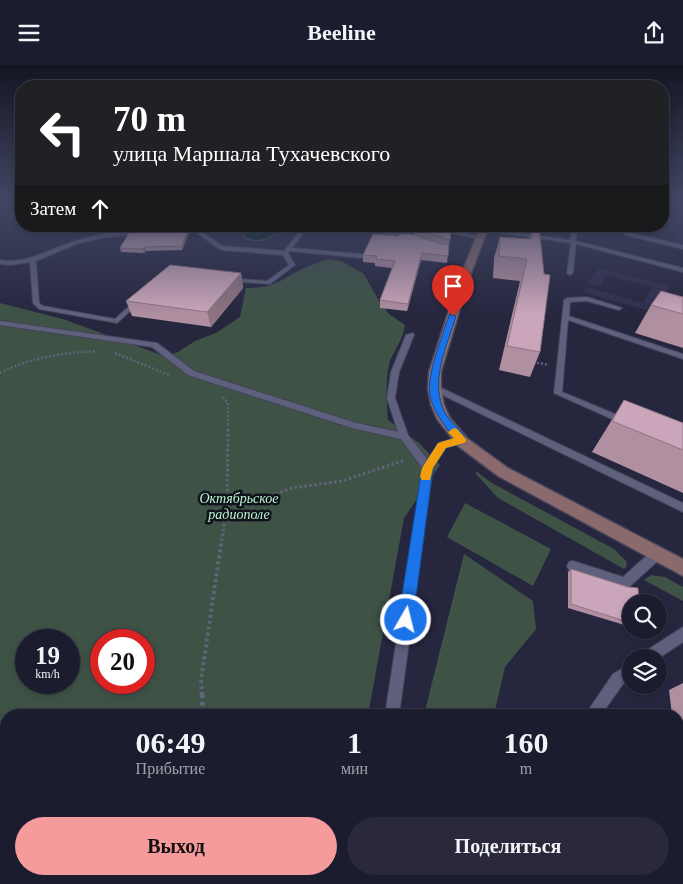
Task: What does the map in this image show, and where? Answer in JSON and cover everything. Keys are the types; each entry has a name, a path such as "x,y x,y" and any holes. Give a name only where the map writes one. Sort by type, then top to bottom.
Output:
{"street":[{"path":"480,238 461,288 435,372 433,387 442,416 474,454 502,472 683,568"}],"lane":[{"path":"0,262 9,264 33,259 86,239 93,238"},
{"path":"209,238 221,248 361,256"},
{"path":"286,251 297,238"},
{"path":"549,238 574,241 683,270"},
{"path":"646,238 683,247"},
{"path":"570,273 574,241"},
{"path":"222,279 268,283 292,265 286,251"},
{"path":"33,259 36,303 41,308 117,321 145,294"},
{"path":"619,308 586,299 567,300 558,393 629,423"},
{"path":"565,317 683,357"},
{"path":"0,323 154,345 191,373 355,426 404,436"},
{"path":"410,335 395,372 391,398 404,436 428,468"},
{"path":"433,387 683,508"},
{"path":"393,709 428,468 442,445 461,440"},
{"path":"573,566 625,583 657,554"},
{"path":"661,649 683,634"},
{"path":"596,709 622,676"}],"path":[{"path":"108,350 172,376"},
{"path":"0,373 24,360 38,356 98,351"},
{"path":"203,709 202,680 227,505 228,403 222,397"},
{"path":"227,505 266,498 292,488 342,481 388,465 401,463 417,453"}],"shaded area":[{"path":"247,238 267,238 258,240"},
{"path":"675,238 683,238 683,244 677,243"},
{"path":"598,268 670,286 653,312 583,292 586,287 643,303 653,287 607,275 600,286 588,283"}],"green space":[{"name":"Октябрьское радиополе","path":"328,259 341,261 364,274 379,301 389,314 405,325 402,337 389,365 388,420 419,443 440,465 404,518 369,709 0,709 0,303 63,319 164,356 178,352 195,341 216,333 240,317 246,288 263,287"},
{"path":"477,472 492,483 614,549 626,561 627,566 624,569 498,498 475,473"},
{"path":"465,503 551,549 533,586 447,537"},
{"path":"464,554 533,601 536,629 505,667 495,709 425,709"},
{"path":"651,575 665,577 683,587 683,601 644,580"}],"building":[{"path":"126,238 185,238 182,246 145,247 142,249 120,248"},
{"path":"371,238 424,238 445,245 449,243 448,256 422,253 408,304 380,300 395,261 376,259 377,256 363,255"},
{"path":"500,238 540,238 544,274 550,275 540,352 507,346 527,259 499,256"},
{"path":"170,265 241,273 207,312 126,301"},
{"path":"661,291 683,297 683,314 651,305"},
{"path":"624,400 683,423 683,450 612,421"},
{"path":"571,569 628,587 638,588 638,594 622,594 622,620 571,604"}],"slow traffic":[{"path":"426,477 428,468 442,445 461,440 454,432"}],"route":[{"path":"406,620 428,468 442,445 461,440 442,416 433,387 435,372 453,316"}]}
